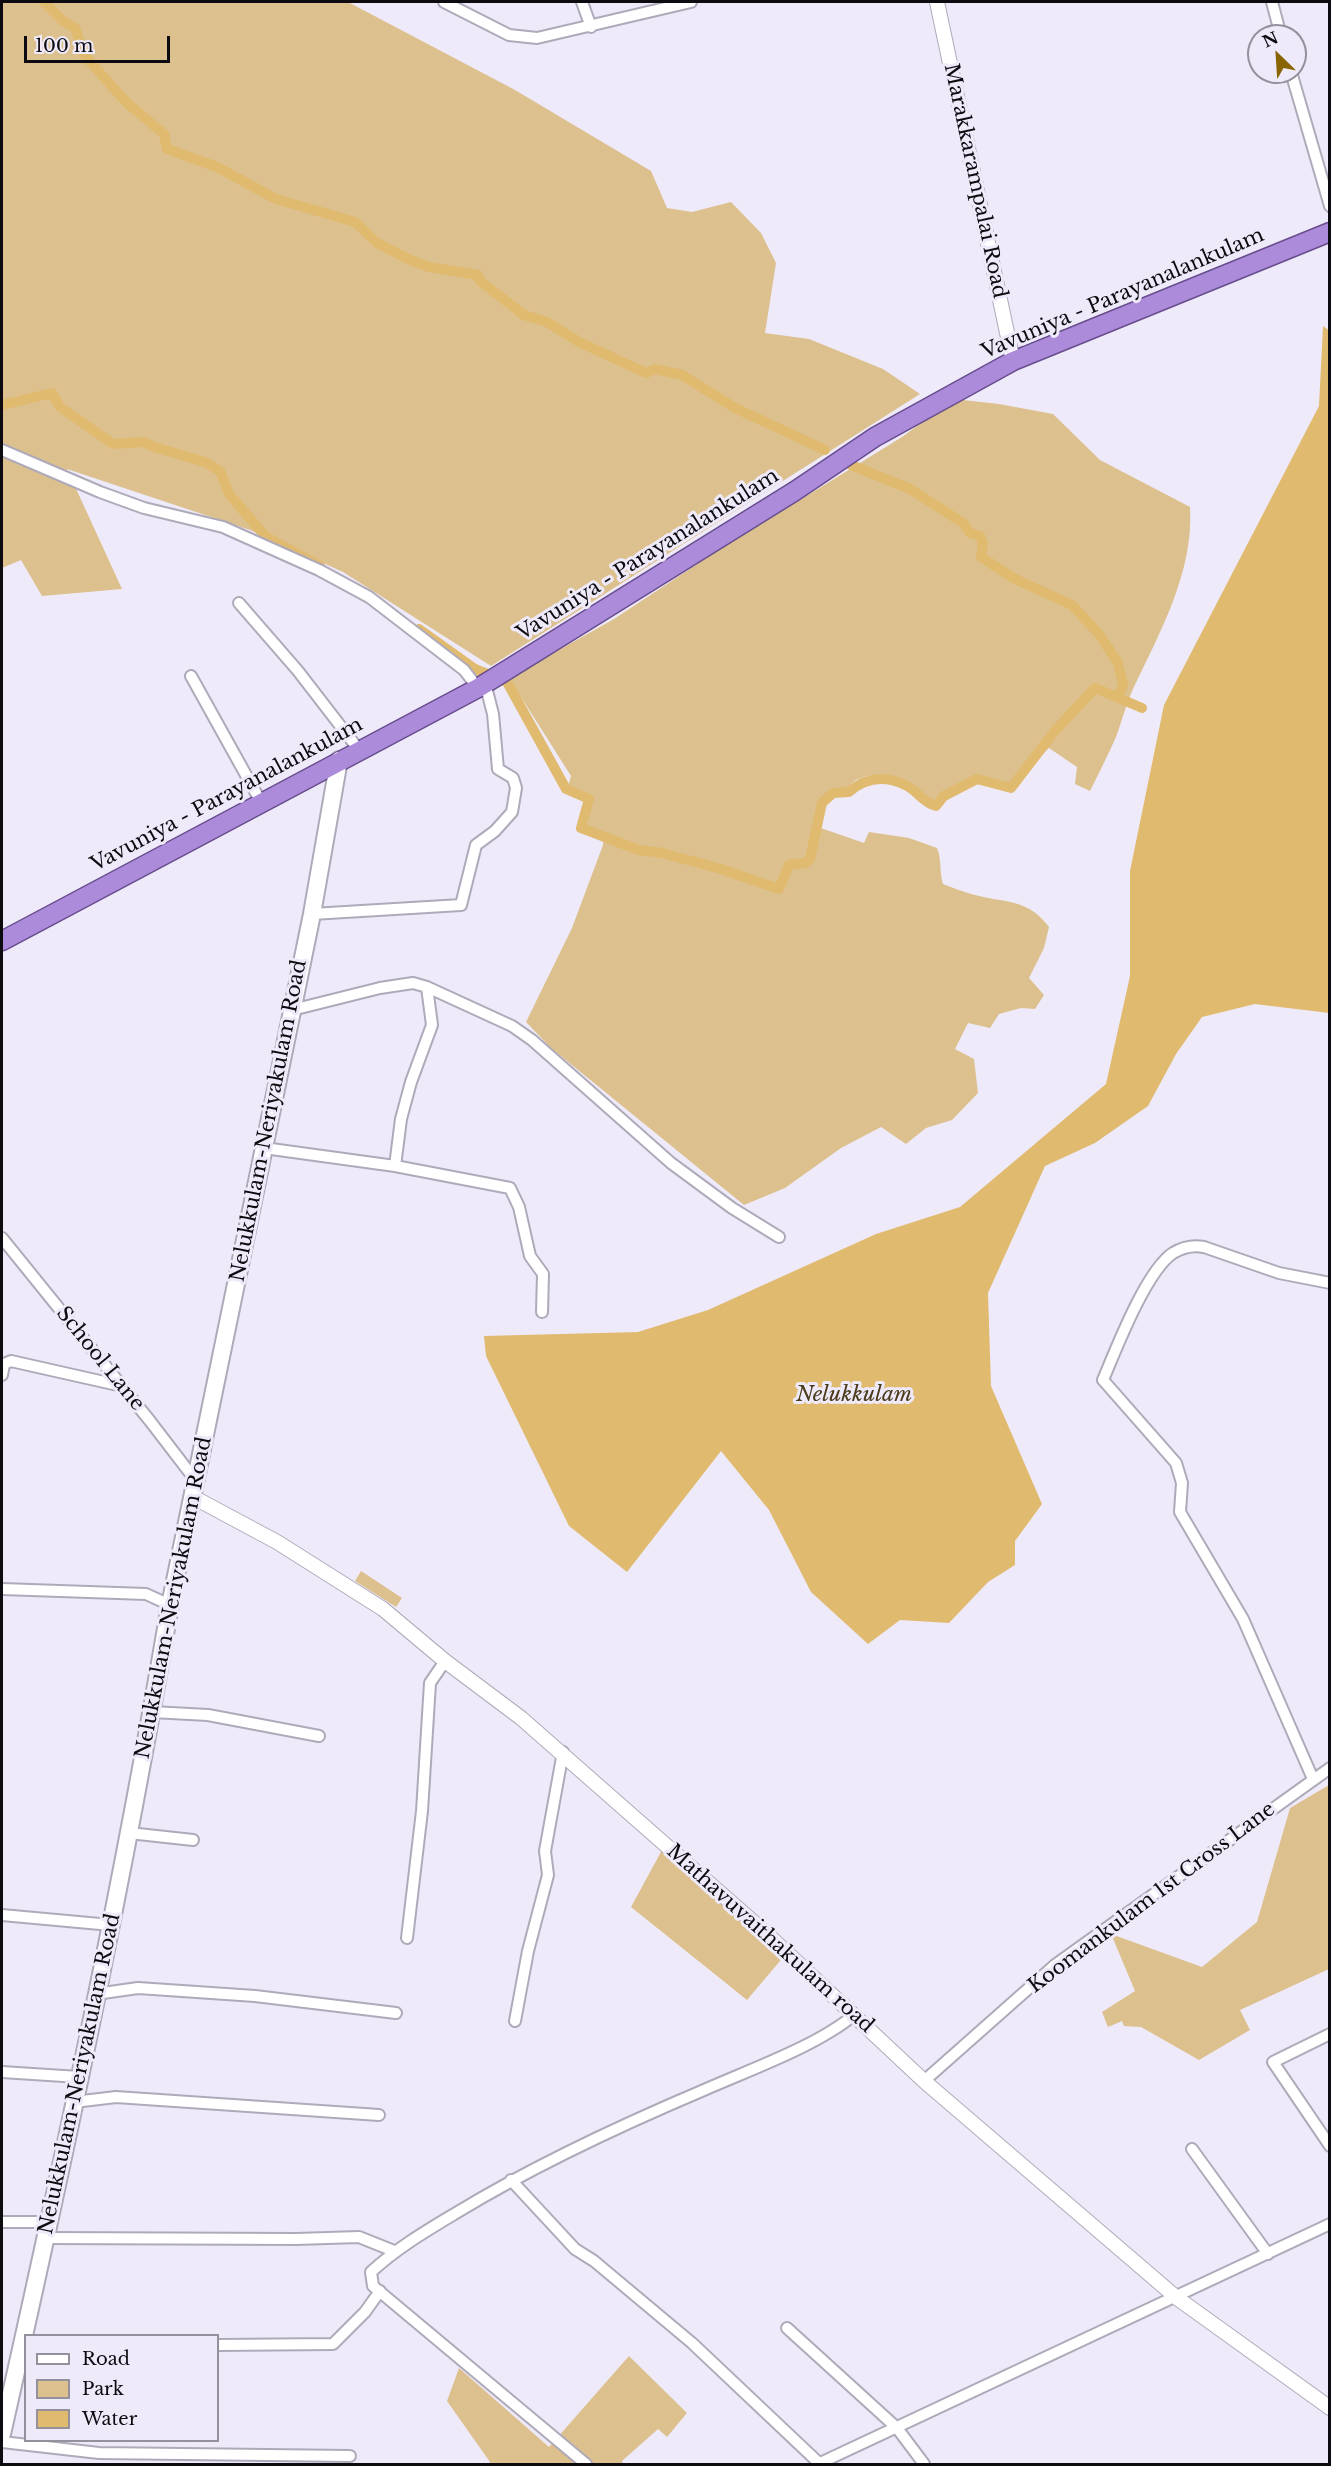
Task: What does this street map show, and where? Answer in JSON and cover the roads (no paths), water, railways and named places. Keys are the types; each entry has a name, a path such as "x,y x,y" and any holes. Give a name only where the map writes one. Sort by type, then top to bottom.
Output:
{"highway":[{"name":"Vavuniya - Parayanalankulam","path":"4,934 482,686 785,497 875,437 1013,361 1329,232"}],"main road":[{"name":"Nelukkulam-Neriyakulam Road","path":"24,2334 111,1925 170,1605 312,914 339,760"},
{"name":"Nelukkulam-Neriyakulam Road","path":"2,2434 24,2334"}],"street":[{"path":"444,2 509,35 537,38 591,27 688,2"},
{"path":"582,2 591,27"},
{"name":"Marakkarampalai Road","path":"937,2 1013,361"},
{"path":"1272,2 1278,24"},
{"path":"1295,84 1329,206"},
{"path":"2,450 100,492 144,508 223,527 319,570 369,597 482,686 493,714 498,769 513,778 516,788 512,812 495,831 477,845 461,905 312,914"},
{"path":"239,603 298,671 359,750"},
{"path":"191,676 261,802"},
{"path":"292,1010 380,988 413,983 428,987 512,1026 532,1040 672,1163 732,1208 779,1237"},
{"path":"395,1166 401,1119 411,1082 432,1025 428,987"},
{"path":"264,1148 395,1166 510,1188 519,1207 530,1256 543,1274 542,1312"},
{"name":"School Lane","path":"2,1238 122,1386 194,1489"},
{"path":"1313,1779 1243,1619 1180,1512 1182,1483 1176,1463 1103,1380 1129,1320 1158,1268 1173,1253 1193,1245 1204,1247 1279,1273 1329,1283"},
{"path":"2,1375 6,1362 15,1361 122,1386"},
{"name":"Mathavuvaithakulam road","path":"194,1489 383,1609 445,1661 563,1752 767,1934 924,2081 1177,2298 1329,2408"},
{"path":"2,1589 146,1594 170,1605"},
{"path":"407,1938 422,1811 430,1683 445,1661"},
{"path":"152,1712 208,1714 319,1736"},
{"path":"515,2021 528,1951 548,1875 545,1851 563,1752"},
{"name":"Koomankulam 1st Cross Lane","path":"924,2081 1055,1965 1329,1768"},
{"path":"129,1833 193,1840"},
{"path":"2,1915 111,1925"},
{"path":"96,1994 138,1988 255,1996 396,2013"},
{"path":"586,2464 371,2283 371,2272 394,2251 511,2180 627,2123 772,2060 840,2026 854,2015"},
{"path":"1329,2034 1273,2062 1329,2146"},
{"path":"2,2072 79,2077"},
{"path":"74,2102 116,2097 379,2115"},
{"path":"1192,2149 1268,2254"},
{"path":"511,2180 575,2249 594,2261 692,2343 819,2464 1177,2298 1329,2224"},
{"path":"2,2222 47,2230 297,2239 359,2237 394,2251"},
{"path":"219,2345 333,2344 365,2312 380,2291"},
{"path":"787,2328 897,2428 924,2464"},
{"path":"2,2442 99,2453 350,2457"}],"water":[{"name":"Nelukkulam","path":"1323,326 1330,331 1329,1013 1255,1004 1202,1017 1176,1054 1148,1106 1095,1143 1045,1166 988,1293 991,1386 1042,1504 1015,1541 1015,1565 988,1582 949,1623 900,1620 868,1644 811,1592 769,1510 721,1451 627,1572 569,1526 486,1356 484,1336 638,1332 708,1310 876,1234 960,1207 1106,1084 1130,976 1130,871 1164,705 1319,406"}],"waterway":[{"path":"44,2 63,21 75,28 84,55 126,102 164,134 167,149 217,167 276,199 355,222 377,243 410,260 429,267 478,275 480,281 524,315 547,322 579,342 646,373 655,369 682,375 735,408 825,450"},
{"path":"2,405 52,393 60,407 113,444 144,442 205,462 220,471 229,494 266,537 320,566"},
{"path":"851,465 910,489 963,523 970,533 980,536 983,544 981,557 1015,579 1072,605 1099,634 1118,663 1123,685 1117,697"},
{"path":"419,629 475,669 507,682 566,789 589,799 581,828 639,850 662,853 721,869 779,889 789,865 806,863 810,859 822,803 833,793 849,792 868,781 890,780 909,787 927,802 936,806 944,796 977,779 1011,788 1054,732 1095,688 1142,708"}]}
